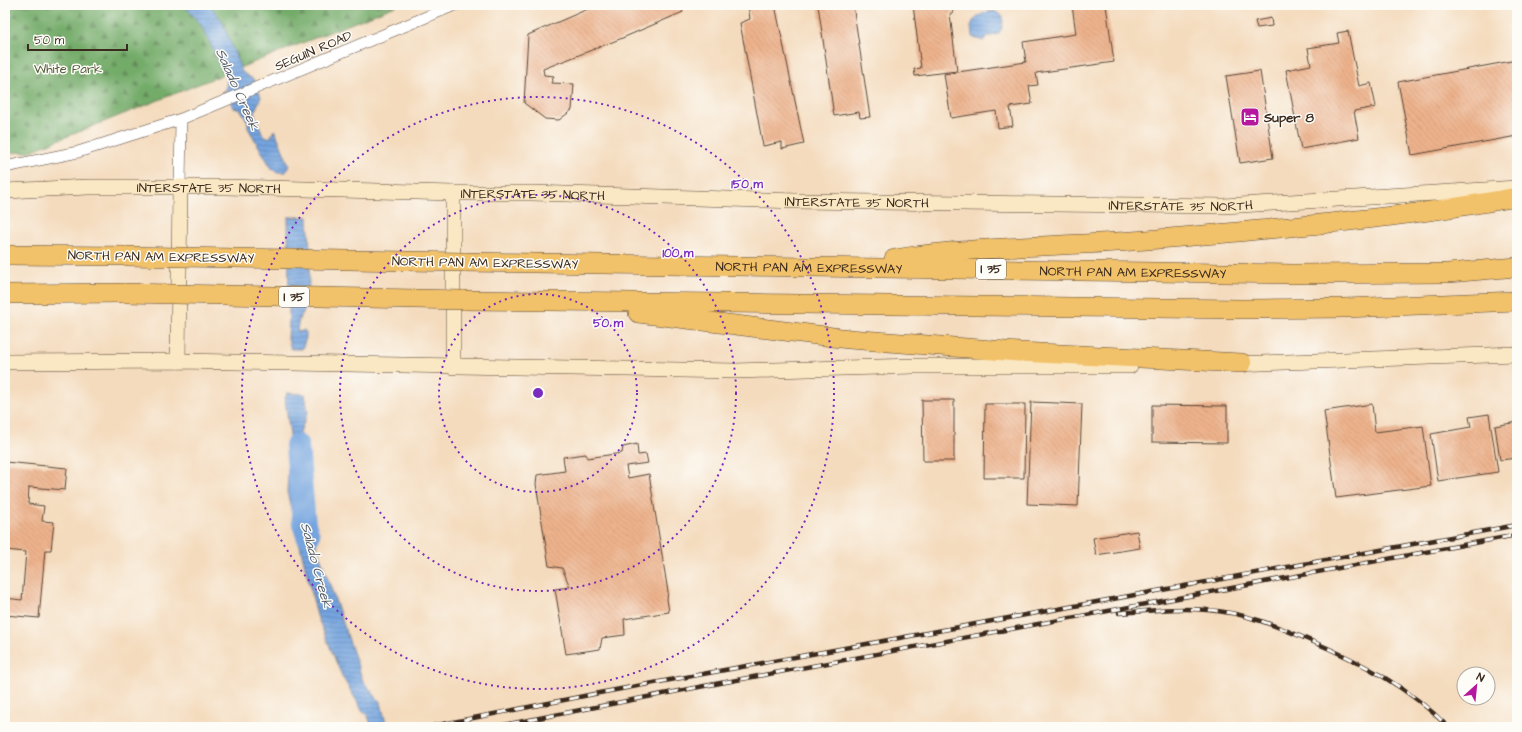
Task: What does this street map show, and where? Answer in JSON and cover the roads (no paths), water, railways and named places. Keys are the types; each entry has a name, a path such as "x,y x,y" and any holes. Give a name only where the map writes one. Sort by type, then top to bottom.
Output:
{"highway":[{"path":"844,267 923,254 1015,247 1134,241 1384,217 1472,205 1517,197"},
{"name":"NORTH PAN AM EXPRESSWAY","path":"5,255 1300,274 1448,273 1517,267"},
{"name":"I 35","path":"5,294 124,293 463,300 1248,309 1345,308 1517,301"},
{"path":"537,301 849,339 1004,351 1242,363"}],"main road":[{"name":"INTERSTATE 35 NORTH","path":"5,191 88,187 227,187 453,193 533,193 797,201 1224,206 1517,188"},
{"path":"178,361 180,187"},
{"path":"453,193 453,366"},
{"path":"5,362 178,361 734,371 914,366 1106,366 1517,354"}],"street":[{"name":"SEGUIN ROAD","path":"5,167 78,152 182,119 456,5"},
{"path":"180,187 182,119"}],"water":[{"path":"184,5 210,5 222,21 242,72 254,80 261,97 254,113 263,135 270,138 274,130 276,133 289,165 286,172 278,172 272,169 248,128 248,122 241,110 234,108 225,93 227,79 219,61 201,25"},
{"path":"994,11 1003,16 1003,24 999,33 993,36 988,36 983,41 974,38 971,27 972,23 979,16"},
{"path":"288,217 308,217 310,249 308,305 299,319 297,330 299,332 304,330 306,332 306,338 302,349 291,349 288,339"},
{"path":"287,393 305,394 308,412 300,432 303,469 297,489 363,681 381,703 387,727 372,727 367,714 362,710 342,676 317,616 287,492 290,436 285,399"}],"waterway":[{"name":"Salado Creek","path":"297,446 304,524 308,536"}],"railway":[{"path":"428,727 599,693 1517,525"},
{"path":"493,727 699,687 1517,535"},
{"path":"1119,613 1196,609 1220,611 1247,617 1272,625 1328,648 1383,676 1417,699 1448,727"}],"place":[{"name":"Super 8","path":"1250,117"}],"park label":[{"name":"White Park","path":"68,68"}]}
